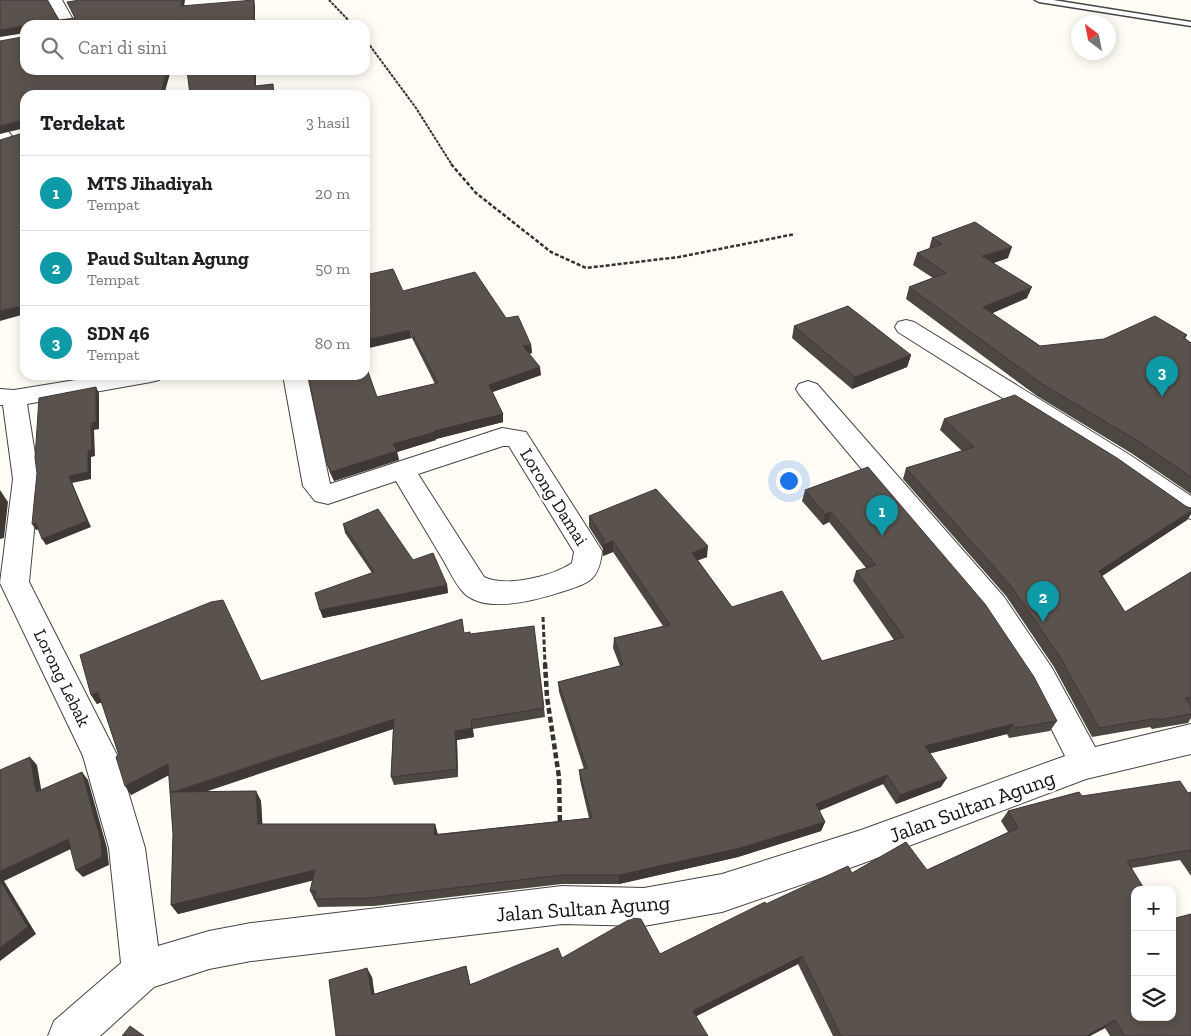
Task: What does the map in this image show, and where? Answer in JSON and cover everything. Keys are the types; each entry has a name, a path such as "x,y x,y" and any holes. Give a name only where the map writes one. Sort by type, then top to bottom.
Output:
{"street":[{"path":"55,0 66,20"},
{"path":"2,138 20,135"},
{"path":"906,327 1121,461 1191,509"},
{"path":"7,398 120,380"},
{"name":"Lorong Damai","path":"296,380 316,486 320,491 328,494 502,437 518,438 588,552 586,568 574,577 542,587 495,592 485,591 474,585 402,470"},
{"path":"808,388 993,605 1041,677 1086,764"},
{"name":"Lorong Lebak","path":"7,398 26,479 7,585 100,755 127,848 142,971"},
{"name":"Jalan Sultan Agung","path":"68,1036 142,971 209,950 251,942 562,905 644,907 722,893 861,847 1086,764 1191,740"}],"lane":[{"path":"1039,0 1191,24"}],"path":[{"path":"329,0 348,20"},
{"path":"370,46 416,108 454,168 476,193 551,252 586,268 679,257 795,234"},
{"path":"542,587 547,697 559,777 560,826"}],"building":[{"path":"0,0 47,0 59,20 20,20 20,27 0,30"},
{"path":"80,0 182,0 181,6 254,0 254,20 59,20 75,18 67,2"},
{"path":"20,37 20,75 166,75 161,90 20,90 20,121 0,126 0,41"},
{"path":"188,75 254,75 255,86 273,84 274,90 189,90"},
{"path":"20,134 20,306 0,311 0,140"},
{"path":"975,222 1012,247 982,256 1032,287 983,307 1040,346 1104,339 1155,316 1187,335 1183,337 1191,343 1191,477 1138,441 1042,384 909,287 946,273 917,253 942,244 932,238"},
{"path":"393,269 403,291 475,272 506,318 518,316 531,345 523,346 540,367 489,385 503,414 434,431 393,444 397,451 331,472 327,464 309,380 370,380 370,377 377,397 438,383 410,330 370,339 370,274"},
{"path":"848,306 911,355 855,377 794,326"},
{"path":"96,387 96,422 91,423 92,450 88,451 88,472 69,476 87,521 42,539 36,523 32,524 37,473 35,458 39,398"},
{"path":"1015,395 1117,458 1191,508 1191,511 1099,571 1125,612 1191,572 1191,697 1185,698 1191,706 1191,714 1099,728 1060,657 1011,586 906,468 974,447 944,419"},
{"path":"868,467 985,604 1034,677 1057,721 1015,728 1013,724 925,746 947,778 900,795 887,775 816,804 825,822 740,848 619,875 561,875 370,898 314,899 316,891 310,891 315,870 171,905 173,834 170,792 256,791 258,824 435,824 434,835 592,818 579,770 587,768 558,682 623,665 614,638 670,625 613,541 603,545 604,539 589,516 656,489 708,546 692,553 732,607 782,591 822,661 904,637 856,571 876,565 831,512 825,514 805,490"},
{"path":"378,509 413,560 433,553 447,585 320,610 315,593 374,572 343,524"},
{"path":"223,600 261,681 462,619 464,633 470,632 470,634 534,626 544,708 471,720 472,728 455,731 457,769 391,777 394,719 173,792 170,792 168,764 125,786 116,757 119,755 98,692 91,695 80,655 211,602"},
{"path":"30,757 36,792 82,772 101,841 102,857 76,870 68,839 0,871 0,770"},
{"path":"1180,781 1188,793 1191,792 1191,852 1190,850 1127,861 1143,886 1131,886 1131,1021 1176,1021 1176,918 1191,914 1191,1036 1125,1036 1115,1020 1086,1036 841,1036 802,956 693,1011 708,1036 336,1036 329,980 367,968 372,995 466,966 470,985 558,948 562,958 632,918 641,919 660,954 765,902 766,904 848,866 852,873 906,842 927,870 1018,828 1008,811 1079,792 1082,796"},
{"path":"0,880 28,927 0,948"},
{"path":"130,1026 144,1036 122,1036"}],"place":[{"name":"SDN 46","path":"1162,397"},
{"name":"MTS Jihadiyah","path":"882,536"},
{"name":"Paud Sultan Agung","path":"1043,622"}]}
